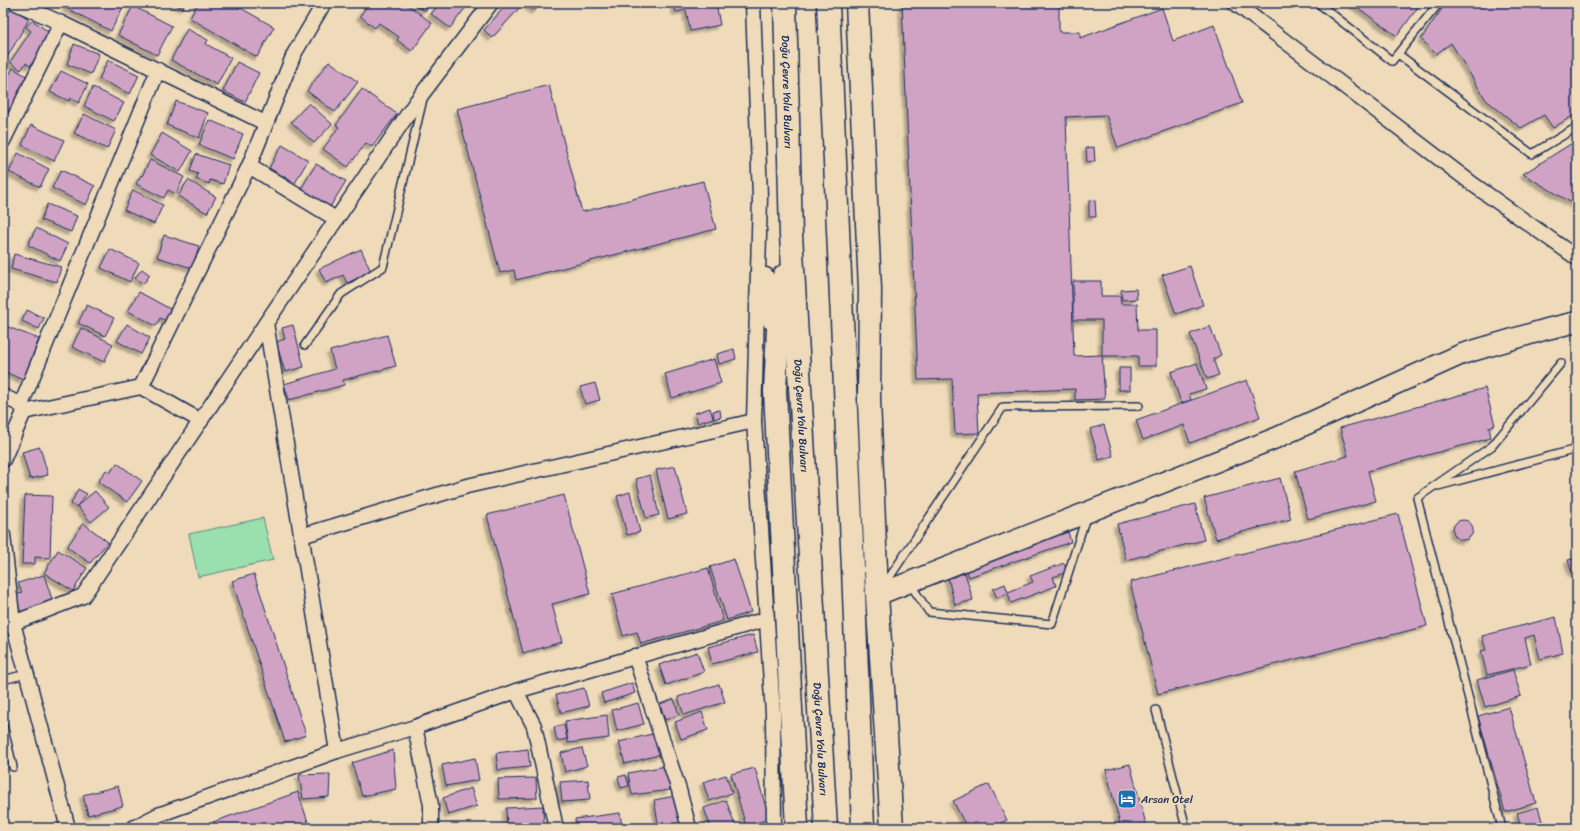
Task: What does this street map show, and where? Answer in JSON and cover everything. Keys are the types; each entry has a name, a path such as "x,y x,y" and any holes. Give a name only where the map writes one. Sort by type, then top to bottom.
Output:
{"highway":[{"name":"Doğu Çevre Yolu Bulvarı","path":"785,3 791,235 826,828"},
{"path":"828,3 863,828"},
{"path":"857,3 870,289 869,400 877,596 892,828"},
{"path":"791,235 779,308 775,391 797,828"}],"main road":[{"path":"877,596 1276,438 1462,354 1547,329 1577,322"}],"street":[{"path":"16,3 61,23 266,124"},
{"path":"8,625 84,596 336,219 425,90 491,3"},
{"path":"753,3 760,197 775,391"},
{"path":"1235,3 1474,185 1577,258"},
{"path":"141,387 249,166 294,54 319,5"},
{"path":"3,141 61,23"},
{"path":"3,460 22,408 158,70"},
{"path":"249,166 336,219"},
{"path":"760,197 754,421 773,714 774,828"},
{"path":"266,323 337,751"},
{"path":"3,396 22,408 141,387 201,421"},
{"path":"301,536 467,486 754,421"},
{"path":"3,535 8,625 26,674 68,828"},
{"path":"133,828 158,815 337,751 415,727 516,691 767,618"},
{"path":"636,656 679,790 689,828"},
{"path":"516,691 534,726 556,828"},
{"path":"415,727 431,805 431,828"}],"lane":[{"path":"1318,3 1392,61 1439,3"},
{"path":"1398,54 1532,154 1577,127"},
{"path":"304,345 341,294 383,267 425,90"},
{"path":"1502,828 1417,498 1492,446 1561,363"},
{"path":"877,596 1003,407 1140,406"},
{"path":"1432,487 1577,449"},
{"path":"909,583 929,612 1052,624 1087,512"},
{"path":"3,680 26,674"},
{"path":"1156,710 1186,828"},
{"path":"3,725 13,767"}],"green space":[{"path":"263,518 273,560 198,577 189,534"}],"building":[{"path":"68,3 125,3 111,31 66,8"},
{"path":"172,3 185,3 183,8"},
{"path":"198,3 232,3 274,27 257,57 190,18"},
{"path":"369,3 405,3 432,23 412,51 397,40 399,37 379,23 375,28 360,16"},
{"path":"412,3 430,3 425,11"},
{"path":"440,3 469,3 450,28 431,14"},
{"path":"508,3 517,3 521,6 492,38 484,30"},
{"path":"525,3 542,3 534,11"},
{"path":"674,3 716,3 720,25 690,31 686,10 676,12"},
{"path":"902,3 1059,3 1059,32 1080,32 1080,38 1162,8 1173,41 1214,25 1242,103 1118,148 1106,115 1066,117 1074,356 1102,355 1105,399 1075,400 1075,389 977,393 979,433 955,434 952,379 918,380"},
{"path":"1351,3 1421,3 1397,36"},
{"path":"1446,3 1577,3 1577,113 1553,128 1544,115 1521,128 1486,100 1451,43 1436,54 1421,39"},
{"path":"133,6 172,26 157,55 118,35"},
{"path":"11,8 29,19 8,56 3,53 3,22"},
{"path":"32,20 53,35 30,66 26,63 21,70 10,62 31,31 26,27"},
{"path":"187,29 208,40 206,44 231,58 217,85 171,60"},
{"path":"74,44 99,54 91,74 67,64"},
{"path":"108,60 139,75 130,94 99,79"},
{"path":"329,61 358,82 335,112 307,91"},
{"path":"237,62 259,73 245,102 223,91"},
{"path":"13,68 28,77 3,121 3,71 9,75"},
{"path":"61,71 88,84 79,103 70,98 69,101 50,92"},
{"path":"549,85 582,212 703,181 716,229 516,280 514,270 500,273 457,109"},
{"path":"93,87 124,103 114,121 84,106"},
{"path":"362,89 397,114 372,147 366,143 348,167 323,149 339,127 336,125"},
{"path":"176,101 208,113 199,138 167,125"},
{"path":"309,103 332,124 314,143 291,122"},
{"path":"84,114 116,130 107,149 74,133"},
{"path":"209,120 243,134 233,159 199,145"},
{"path":"31,125 64,140 54,161 22,145"},
{"path":"162,133 192,151 180,172 150,155"},
{"path":"1577,140 1577,206 1523,174"},
{"path":"282,145 308,160 295,183 269,168"},
{"path":"1094,147 1095,161 1087,162 1086,148"},
{"path":"18,153 49,169 40,187 9,172"},
{"path":"196,154 229,165 223,184 210,180 209,184 196,179 198,174 190,171"},
{"path":"150,160 184,177 176,194 168,190 164,198 136,184"},
{"path":"316,164 346,181 330,207 301,189"},
{"path":"61,170 95,186 86,205 52,188"},
{"path":"188,180 216,197 207,213 178,196"},
{"path":"133,190 163,205 154,224 124,210"},
{"path":"1095,200 1096,217 1089,217 1089,201"},
{"path":"47,204 77,216 71,232 41,220"},
{"path":"36,228 68,244 60,261 28,245"},
{"path":"164,235 199,246 192,268 157,257"},
{"path":"110,249 139,263 130,282 101,268"},
{"path":"361,249 371,272 347,283 343,275 326,283 319,269"},
{"path":"14,254 61,267 57,282 11,269"},
{"path":"1190,266 1203,305 1176,314 1162,275"},
{"path":"142,269 150,275 143,284 135,278"},
{"path":"1073,281 1101,281 1101,296 1120,296 1121,304 1137,304 1138,330 1156,330 1156,366 1138,366 1138,356 1102,356 1102,320 1073,320"},
{"path":"1136,289 1137,299 1122,300 1121,290"},
{"path":"139,292 172,310 166,321 160,318 156,326 128,311"},
{"path":"87,305 114,318 105,336 78,323"},
{"path":"27,310 44,318 39,329 22,321"},
{"path":"127,324 150,338 141,354 117,341"},
{"path":"3,325 39,339 23,380 3,371"},
{"path":"293,325 304,367 285,372 276,342 285,339 282,328"},
{"path":"1210,326 1221,355 1213,359 1219,375 1207,379 1190,334"},
{"path":"81,328 113,344 104,362 72,347"},
{"path":"387,335 396,366 343,380 344,385 289,400 284,384 335,369 330,351"},
{"path":"734,349 736,359 719,364 717,354"},
{"path":"714,359 721,383 672,398 665,374"},
{"path":"1197,363 1206,389 1189,394 1191,400 1181,403 1171,372"},
{"path":"1119,368 1130,368 1130,390 1119,390"},
{"path":"1247,380 1260,417 1190,443 1184,425 1143,440 1136,420"},
{"path":"595,383 600,400 585,404 580,387"},
{"path":"1485,388 1495,425 1489,427 1491,438 1368,471 1376,501 1308,519 1295,471 1348,456 1340,428"},
{"path":"3,403 8,405 3,420"},
{"path":"710,408 713,418 698,423 695,413"},
{"path":"720,410 721,417 714,419 713,411"},
{"path":"1104,425 1113,456 1099,460 1090,429"},
{"path":"40,447 48,475 30,479 22,452"},
{"path":"117,463 142,481 127,502 98,482 106,470 110,473"},
{"path":"675,466 687,514 668,519 656,470"},
{"path":"650,475 659,515 646,518 636,479"},
{"path":"1280,478 1291,519 1216,539 1204,498"},
{"path":"78,489 87,494 76,507 71,504"},
{"path":"95,491 109,507 91,522 77,506"},
{"path":"630,492 640,532 627,535 617,496"},
{"path":"25,495 52,496 50,558 35,557 35,564 22,564"},
{"path":"564,495 590,594 552,604 562,642 523,653 487,515"},
{"path":"1195,504 1204,540 1126,560 1117,524"},
{"path":"1398,514 1427,626 1158,694 1130,582"},
{"path":"1463,520 1470,523 1473,530 1470,537 1463,540 1456,537 1453,530 1456,523"},
{"path":"83,523 108,542 90,563 67,547"},
{"path":"1068,532 1071,542 969,577 965,566"},
{"path":"58,550 87,568 73,591 44,573"},
{"path":"1577,558 1577,571 1572,573 1568,560"},
{"path":"734,559 751,612 727,620 710,567"},
{"path":"1064,563 1067,572 1053,577 1056,586 1011,603 1008,593 997,598 993,589 1005,584 1008,592 1033,582 1030,576"},
{"path":"708,568 723,621 641,644 637,632 623,636 612,594"},
{"path":"965,573 973,600 955,605 948,578"},
{"path":"254,574 306,735 285,742 232,581"},
{"path":"44,575 53,602 21,613 15,595 22,593 18,583"},
{"path":"1556,617 1563,653 1540,659 1534,635 1525,638 1531,664 1487,675 1481,651 1486,650 1482,636"},
{"path":"753,635 758,652 712,664 708,647"},
{"path":"697,652 704,672 666,685 659,665"},
{"path":"1513,670 1521,696 1485,707 1477,680"},
{"path":"632,683 635,693 604,703 601,693"},
{"path":"719,684 725,702 684,715 678,697"},
{"path":"584,688 589,706 561,713 556,695"},
{"path":"674,699 679,715 665,720 660,704"},
{"path":"638,703 644,724 617,731 612,710"},
{"path":"1509,707 1536,803 1505,812 1478,716"},
{"path":"702,712 708,730 681,739 675,722"},
{"path":"607,715 609,738 568,743 565,721"},
{"path":"564,725 567,739 557,741 554,727"},
{"path":"656,733 662,754 625,764 619,742"},
{"path":"582,748 587,766 565,772 561,753"},
{"path":"528,749 530,767 498,770 496,753"},
{"path":"393,750 396,789 362,796 352,763"},
{"path":"475,758 479,780 446,786 442,765"},
{"name":"Arsan Otel","path":"1130,764 1147,828 1121,828 1106,770"},
{"path":"666,766 670,790 632,795 628,773"},
{"path":"755,768 769,819 746,826 731,774"},
{"path":"330,774 329,797 303,799 299,775"},
{"path":"626,775 629,786 621,788 618,777"},
{"path":"726,775 732,793 709,801 703,782"},
{"path":"536,778 537,798 499,799 498,779"},
{"path":"588,780 590,800 562,802 560,782"},
{"path":"989,784 1007,820 991,828 967,828 953,801"},
{"path":"118,786 123,806 88,815 83,795"},
{"path":"471,788 477,806 448,815 443,798"},
{"path":"298,792 310,828 215,828 213,822"},
{"path":"675,796 681,828 659,828 654,800"},
{"path":"726,800 736,828 711,828 704,808"},
{"path":"543,806 544,828 507,828 506,808"},
{"path":"1538,807 1544,828 1521,828 1517,813"},
{"path":"620,813 622,828 576,828 575,819"}],"place":[{"name":"Arsan Otel","path":"1127,799"}]}
